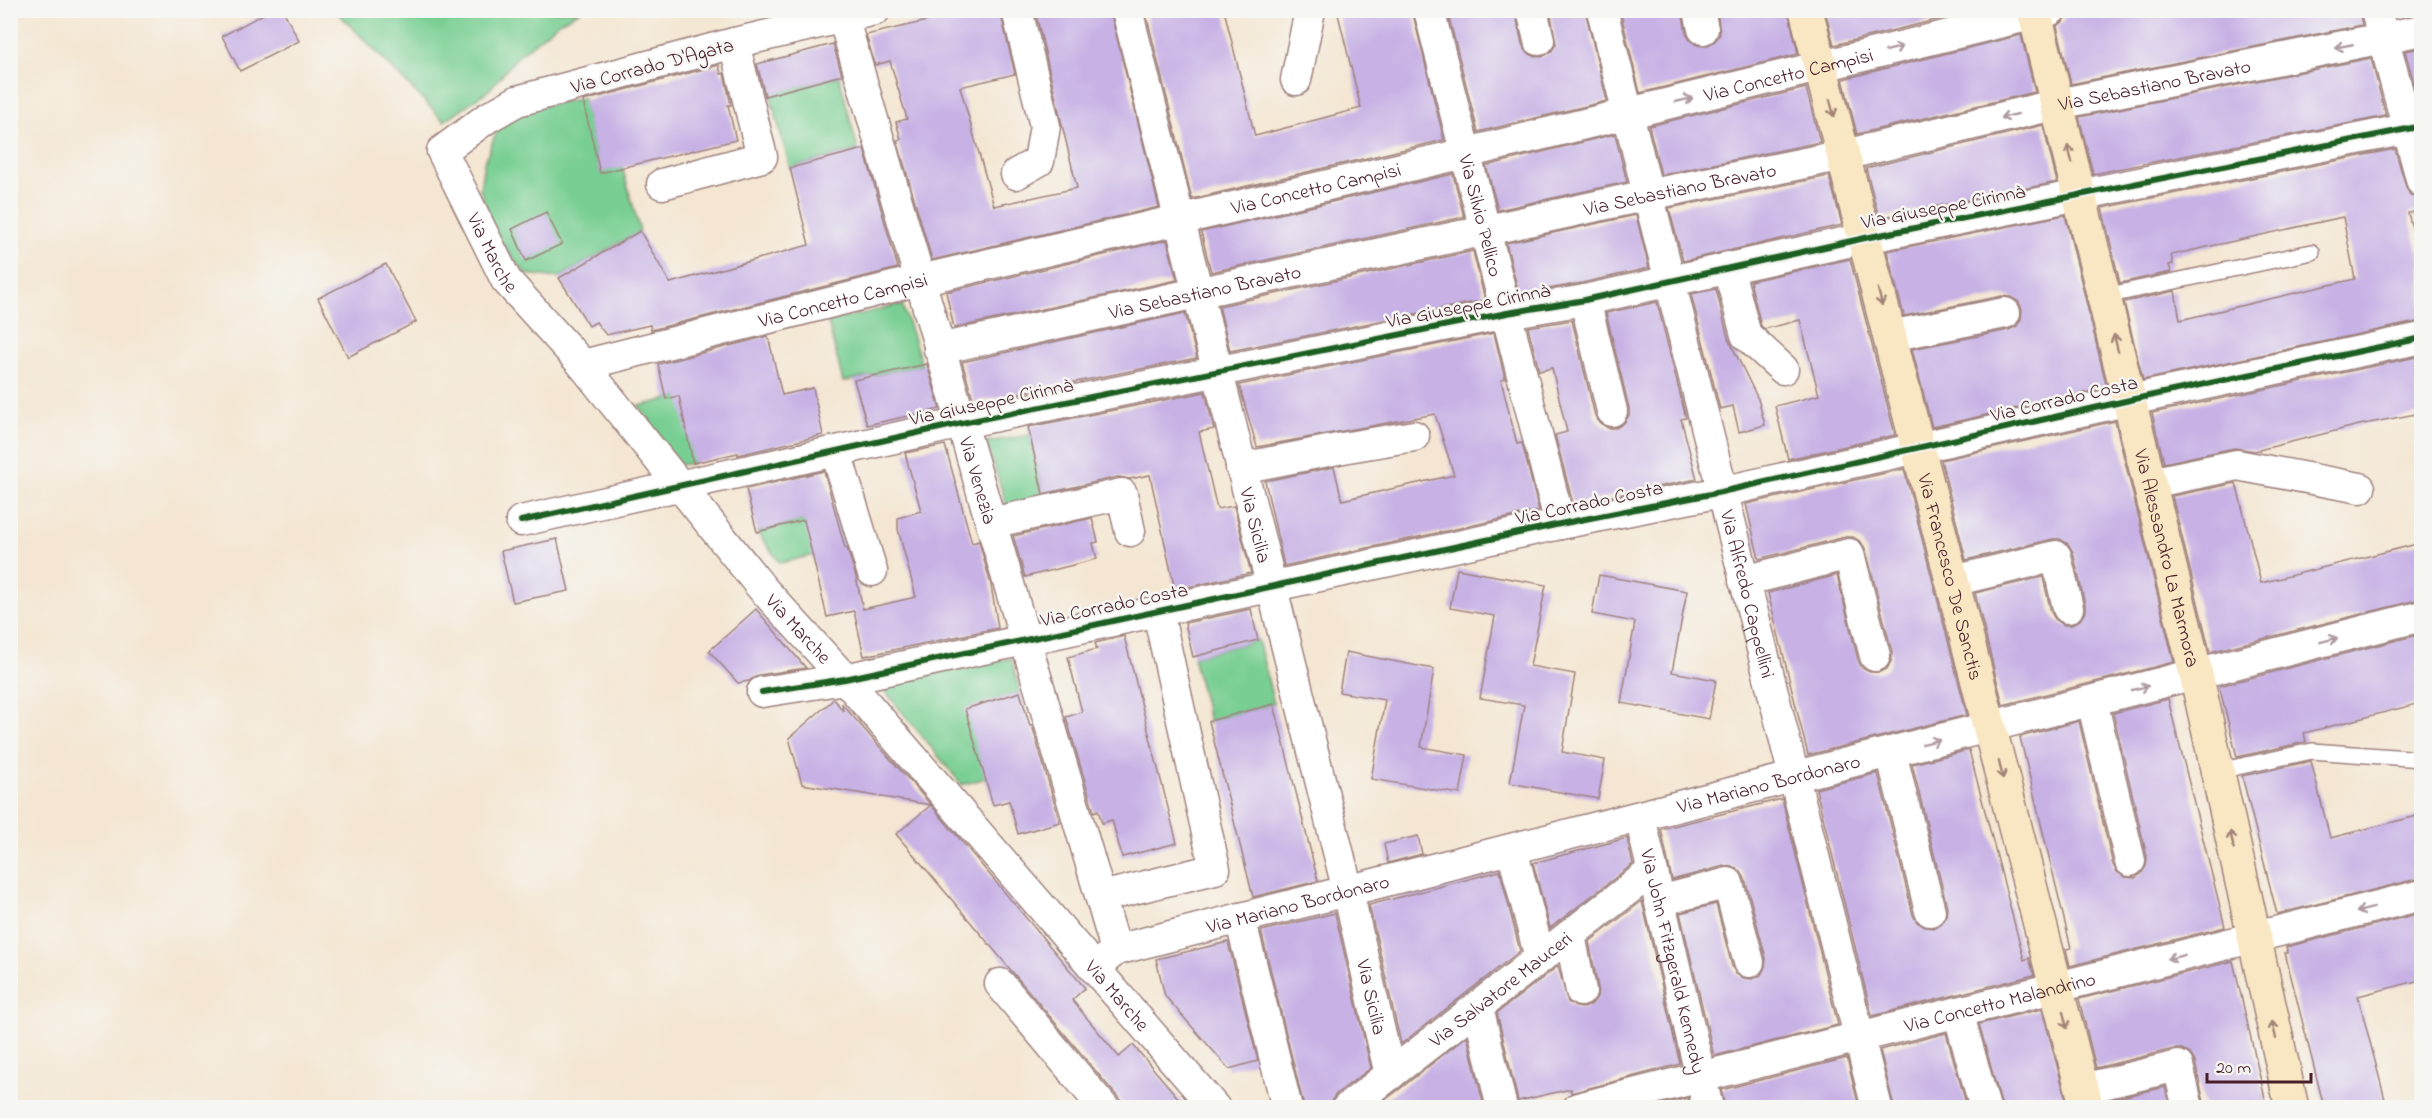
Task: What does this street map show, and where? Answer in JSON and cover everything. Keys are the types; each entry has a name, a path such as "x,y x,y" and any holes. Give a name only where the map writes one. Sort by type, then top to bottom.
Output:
{"street":[{"name":"Via Corrado D'Agata","path":"442,151 487,118 517,101 842,14 875,10"},
{"path":"1016,174 1039,160 1045,126 1017,10"},
{"name":"Via Sicilia","path":"1127,10 1348,891 1390,1075"},
{"path":"1296,80 1310,10"},
{"name":"Via Silvio Pellico","path":"1429,10 1560,524"},
{"path":"1532,10 1539,40"},
{"name":"Via Alfredo Cappellini","path":"1602,10 1743,582 1877,1107"},
{"name":"Via Francesco De Sanctis","path":"1806,10 2085,1098"},
{"name":"Via Concetto Campisi","path":"583,365 920,280 1466,153 2040,12"},
{"name":"Via Alessandro La Marmora","path":"2040,12 2058,104 2196,674 2292,1107"},
{"name":"Via Venezia","path":"842,14 1101,897 1105,959"},
{"path":"2380,24 2415,127 2421,182"},
{"name":"Via Sebastiano Bravato","path":"939,349 1648,195 1844,155 2380,24 2421,30"},
{"path":"662,184 762,158 734,43"},
{"name":"Via Giuseppe Cirinnà","path":"521,521 962,423 1507,313 1585,300 1865,238 2415,127"},
{"name":"Via Marche","path":"442,151 506,280 583,365 762,588 1105,959 1215,1107"},
{"path":"1728,267 1746,335 1783,369"},
{"path":"1585,300 1612,411"},
{"path":"1890,336 2005,313"},
{"name":"Via Corrado Costa","path":"762,692 845,679 1560,524 1721,492 2130,400 2421,338"},
{"path":"1241,468 1414,436"},
{"path":"836,452 872,571"},
{"path":"2150,483 2237,465 2360,488"},
{"path":"991,523 1122,494 1130,531"},
{"path":"1743,582 1849,554 1875,656"},
{"path":"1953,581 2056,556 2068,608"},
{"path":"1101,897 1215,869 1158,612"},
{"name":"Via Mariano Bordonaro","path":"1105,959 1240,918 2421,616"},
{"path":"2092,701 2130,861"},
{"path":"1892,752 1930,911"},
{"name":"Via John Fitzgerald Kennedy","path":"1640,817 1708,1107"},
{"path":"1512,849 1540,958"},
{"name":"Via Salvatore Mauceri","path":"1347,1107 1652,870"},
{"path":"1660,901 1728,883 1749,962"},
{"name":"Via Concetto Malandrino","path":"1578,1107 2421,895"},
{"path":"1240,918 1287,1107"},
{"path":"1570,934 1581,991"},
{"path":"1000,984 1104,1107"},
{"path":"1478,1007 1502,1107"},
{"path":"1958,1012 1985,1107"},
{"path":"2085,1098 2178,1066 2188,1107"}],"lane":[{"path":"2105,296 2312,252"},
{"path":"2218,771 2312,751 2421,759"}],"green space":[{"path":"336,11 581,11 561,21 518,56 489,90 444,121"},
{"path":"839,76 858,150 790,168 770,94"},
{"path":"583,98 600,172 622,167 640,231 559,278 526,274 502,245 490,220 480,189 484,163 499,126 518,111"},
{"path":"902,304 922,365 843,382 828,322"},
{"path":"776,373 693,463 679,465 639,406"},
{"path":"1030,435 1044,499 1007,506 986,442"},
{"path":"836,512 849,547 780,563 757,532"},
{"path":"1258,640 1274,704 1209,721 1193,657"},
{"path":"1011,658 1020,692 966,709 986,778 962,785 880,685"}],"building":[{"path":"271,10 283,10 299,41 240,71 222,36"},
{"path":"975,10 1000,10 1015,74 960,87 994,206 1077,188 1035,10 1110,10 1159,207 932,260 897,140 901,139 896,122 907,119 890,61 875,65 866,35"},
{"path":"1145,10 1224,10 1255,136 1361,108 1337,10 1412,10 1444,140 1192,199"},
{"path":"1447,10 1515,10 1522,44 1526,51 1533,56 1542,57 1551,52 1556,44 1550,10 1585,10 1607,101 1478,132"},
{"path":"1620,10 1682,10 1686,33 1690,40 1697,45 1706,46 1715,41 1720,34 1717,10 1788,10 1798,54 1640,93"},
{"path":"1825,10 1976,10 1834,45"},
{"path":"2068,10 2359,10 2362,25 2071,84 2057,26 2063,22"},
{"path":"2021,35 2035,92 1857,134 1843,79"},
{"path":"833,44 842,75 765,96 757,64"},
{"path":"2421,48 2421,109 2405,51"},
{"path":"2371,58 2386,116 2093,174 2079,117"},
{"path":"719,65 721,74 724,73 736,140 600,173 583,101"},
{"path":"1806,88 1820,142 1661,175 1649,126"},
{"path":"2043,125 2057,182 1879,218 1866,168"},
{"path":"1615,134 1627,182 1498,210 1486,166"},
{"path":"864,149 898,268 651,330 650,325 606,335 596,322 589,326 559,278 640,231 670,283 809,245 790,168"},
{"path":"2395,149 2410,195 2421,199 2421,211 2408,213 2421,261 2421,321 2143,380 2124,302 2175,291 2180,320 2355,279 2343,217 2171,255 2173,264 2169,265 2171,272 2120,283 2102,208"},
{"path":"1453,174 1464,217 1211,272 1201,232"},
{"path":"1829,176 1842,225 1683,261 1669,208"},
{"path":"546,212 562,244 526,261 512,229"},
{"path":"1636,215 1649,268 1519,294 1506,243"},
{"path":"2065,215 2107,388 1932,427 1912,349 2009,330 2017,326 2021,319 2022,309 2018,301 2002,296 1904,316 1887,251"},
{"path":"1167,240 1177,280 954,328 946,292"},
{"path":"1473,251 1485,300 1230,351 1219,306"},
{"path":"1850,259 1895,435 1788,459 1775,406 1819,395 1800,320 1765,329 1761,326 1750,281"},
{"path":"386,264 416,322 348,357 318,298"},
{"path":"1716,289 1728,338 1758,399 1765,425 1739,432 1733,406 1720,409 1691,294"},
{"path":"1657,302 1686,418 1681,419 1697,479 1573,504 1555,435 1567,432 1552,368 1539,371 1528,327 1572,320 1595,416 1608,428 1616,428 1624,423 1629,415 1629,408 1606,313"},
{"path":"1185,313 1197,358 974,402 962,362"},
{"path":"1494,333 1505,379 1501,380 1517,444 1522,443 1539,511 1284,566 1265,481 1334,467 1342,500 1454,475 1435,414 1257,447 1239,385"},
{"path":"768,336 782,395 813,388 823,435 693,463 679,396 666,399 658,364"},
{"path":"2421,356 2421,413 2359,425 2255,451 2234,448 2164,463 2152,413"},
{"path":"927,364 940,409 867,425 854,380"},
{"path":"1205,392 1214,429 1199,432 1217,509 1234,506 1251,573 1175,590 1150,475 1130,479 1118,477 1043,494 1028,427"},
{"path":"2115,421 2174,662 2003,705 1975,593 2043,577 2051,612 2055,619 2064,625 2072,625 2080,620 2085,612 2073,552 2068,544 2060,539 2053,539 1966,560 1941,460"},
{"path":"945,445 972,543 979,541 991,585 998,628 864,656 854,611 827,617 804,520 757,532 746,489 824,471 845,548 847,548 856,577 863,609 916,597 898,529 898,518 921,511 905,453"},
{"path":"1904,469 1967,715 1808,755 1768,593 1837,575 1862,668 1870,672 1887,669 1892,652 1866,550 1861,542 1853,537 1845,537 1759,559 1746,504"},
{"path":"2236,483 2261,583 2421,543 2421,599 2210,652 2172,496"},
{"path":"1092,518 1098,542 1093,543 1097,559 1025,577 1013,536"},
{"path":"557,539 569,591 513,602 501,551"},
{"path":"1457,569 1546,585 1530,666 1575,674 1562,752 1605,760 1598,799 1510,783 1524,705 1480,698 1495,616 1450,608"},
{"path":"1599,575 1687,591 1672,672 1716,680 1709,719 1621,703 1635,622 1592,614"},
{"path":"756,609 806,668 759,675 749,681 738,683 709,651"},
{"path":"1251,609 1258,640 1193,657 1185,623"},
{"path":"2421,634 2421,703 2304,733 2306,742 2237,757 2219,686"},
{"path":"1124,636 1177,843 1122,857 1112,820 1102,823 1098,810 1094,812 1066,717 1082,712 1068,657 1097,649 1095,643"},
{"path":"1346,652 1434,669 1421,747 1467,755 1460,794 1371,779 1385,700 1339,692"},
{"path":"1020,692 1060,822 1018,834 1009,801 993,805 965,709"},
{"path":"834,699 843,711 842,704 931,805 802,784 789,738"},
{"path":"2168,699 2225,927 2070,966 2066,949 2071,948 2020,737 2079,721 2113,865 2117,872 2125,877 2135,878 2146,866 2147,857 2113,713"},
{"path":"1274,704 1318,881 1253,897 1209,721"},
{"path":"1969,750 2024,960 2029,958 2034,975 1872,1016 1816,789 1878,773 1913,915 1917,922 1925,927 1935,928 1946,916 1947,907 1912,764"},
{"path":"2311,761 2330,838 2421,815 2421,878 2277,914 2242,776"},
{"path":"1782,799 1838,1025 1714,1056 1680,913 1716,904 1736,974 1753,979 1761,975 1766,958 1741,871 1724,866 1672,880 1661,829"},
{"path":"931,805 1085,988 1072,1000 1119,1057 1133,1045 1186,1107 1126,1107 896,834"},
{"path":"1418,836 1422,854 1388,863 1384,844"},
{"path":"1627,838 1633,864 1550,928 1533,863"},
{"path":"1500,871 1520,951 1401,1044 1369,905"},
{"path":"1642,901 1680,1064 1571,1093 1571,1089 1518,1101 1497,1013 1558,966 1568,1002 1576,1007 1584,1008 1592,1004 1597,997 1598,988 1589,942"},
{"path":"1335,913 1371,1068 1336,1094 1330,1107 1304,1107 1261,931"},
{"path":"2421,913 2421,980 2358,996 2387,1107 2324,1107 2285,953 2288,953 2286,947"},
{"path":"1228,942 1258,1061 1229,1069 1165,996 1156,959"},
{"path":"2233,961 2267,1107 2205,1107 2195,1062 2190,1054 2182,1049 2096,1068 2079,999"},
{"path":"2042,1009 2068,1107 2002,1107 1979,1024"},
{"path":"1946,1033 1967,1107 1894,1107 1880,1050"},
{"path":"1467,1036 1484,1107 1376,1107 1401,1088"},
{"path":"1847,1058 1859,1107 1725,1107 1721,1090"},
{"path":"2165,1087 2170,1107 2105,1107 2105,1101"},
{"path":"1688,1098 1690,1107 1650,1107"}],"cycle path":[{"path":"521,521 962,423 1507,313 1585,300 1865,238 2422,126"},
{"path":"762,692 845,679 1560,524 1721,492 2130,400 2422,338"}]}
